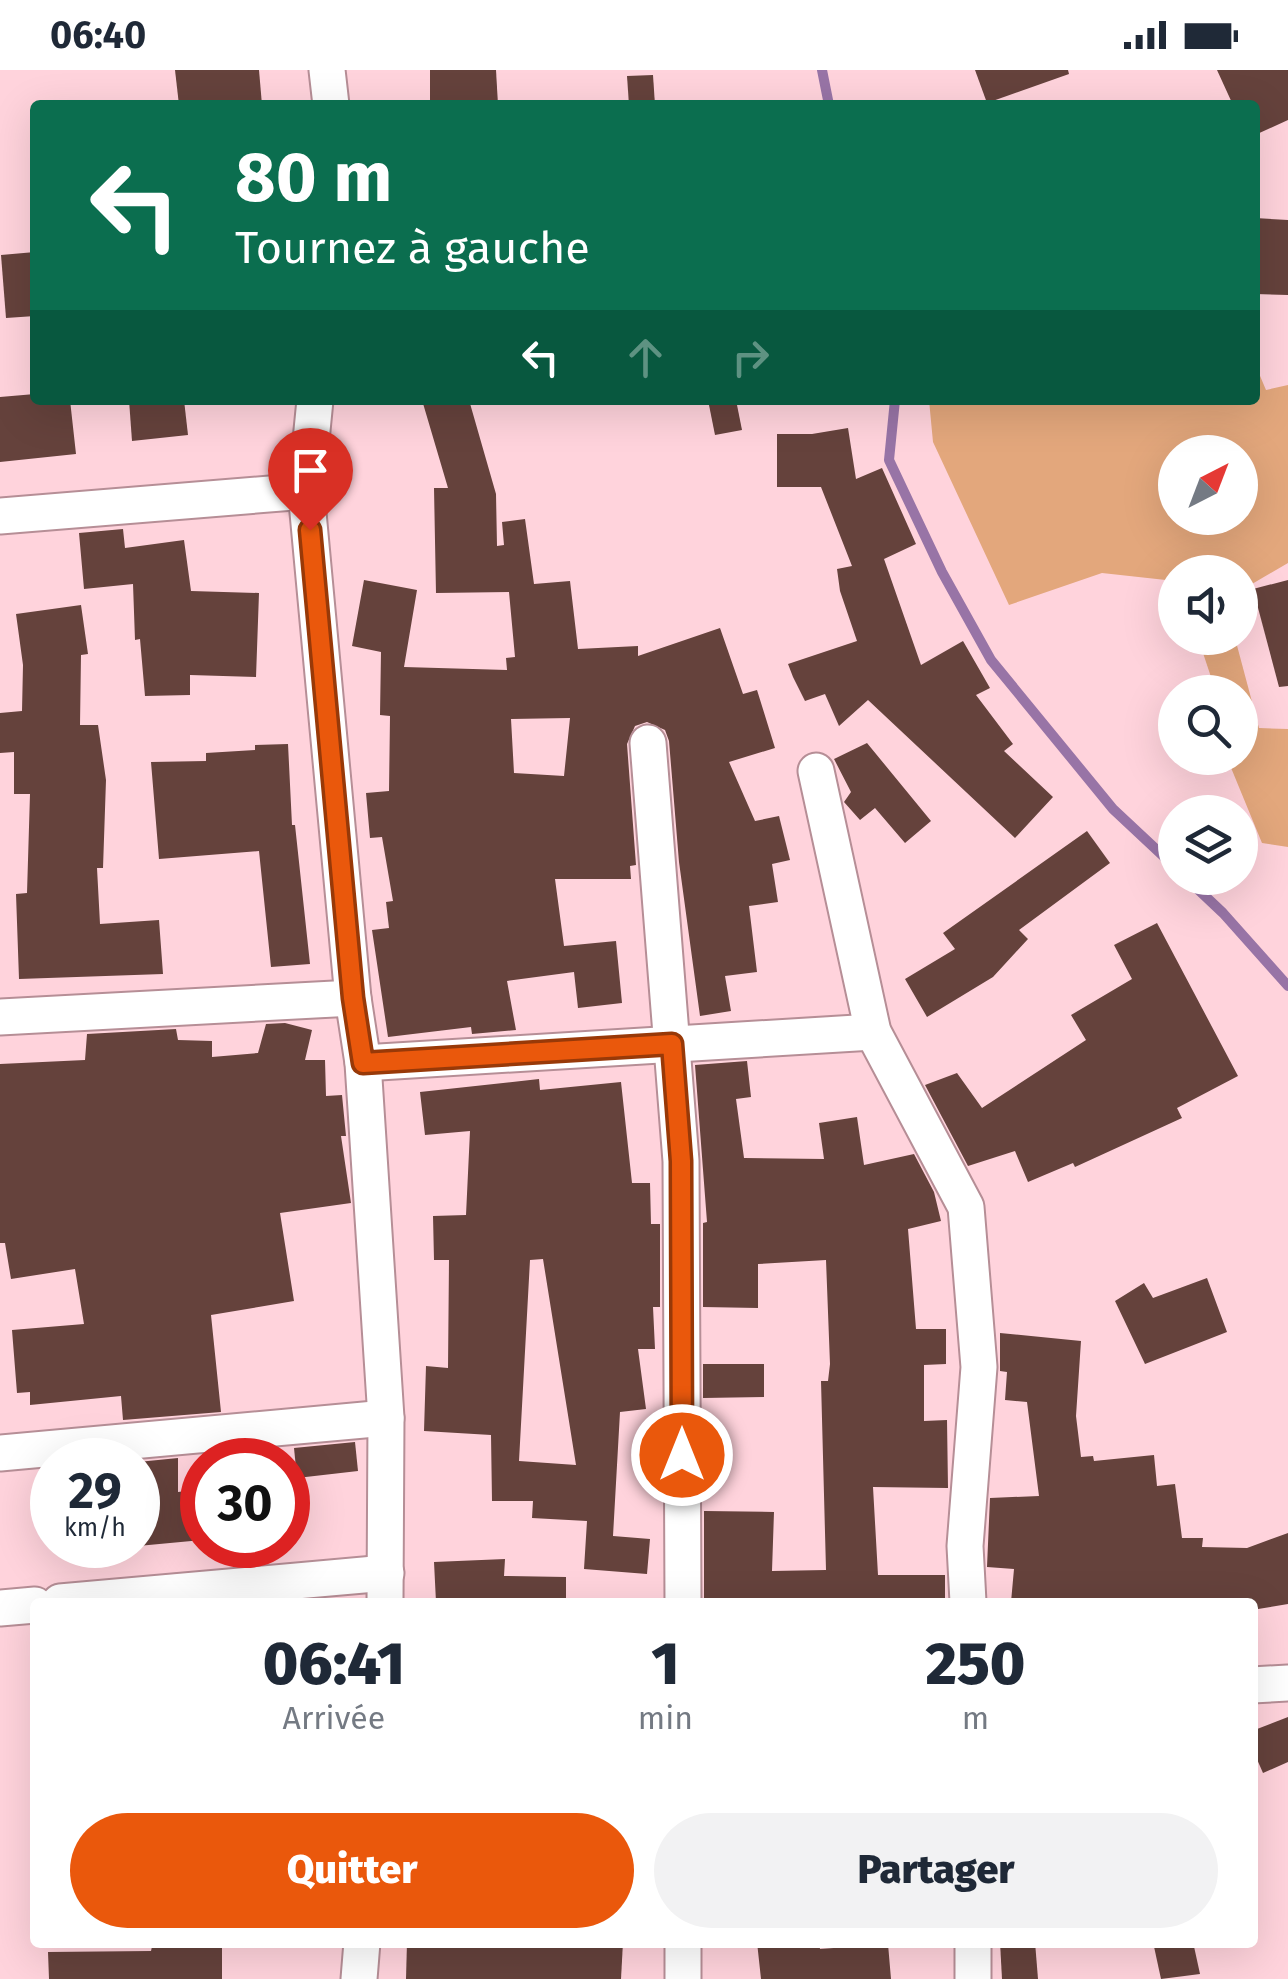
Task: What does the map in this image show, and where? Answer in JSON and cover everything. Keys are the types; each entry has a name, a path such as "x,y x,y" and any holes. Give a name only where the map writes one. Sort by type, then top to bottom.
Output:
{"street":[{"path":"327,70 330,100"},
{"path":"153,1598 385,1588 386,1418 363,1063 353,998 306,492 315,405"},
{"path":"0,516 306,492"},
{"path":"648,743 681,1161 683,1598"},
{"path":"816,770 873,1032 966,1206 979,1367 965,1546 968,1598"},
{"path":"0,1017 353,998"},
{"path":"363,1063 873,1032"},
{"path":"0,1453 386,1418"},
{"path":"0,1608 30,1605"},
{"path":"1258,1686 1288,1683"},
{"path":"359,1979 362,1948"},
{"path":"682,1979 683,1948"},
{"path":"973,1948 973,1979"}],"shaded area":[{"path":"1260,376 1266,390 1288,385 1288,563 1258,580 1258,555 1158,555 1158,579 1102,573 1009,605 933,442 929,405 1260,405"},
{"path":"1204,655 1240,655 1245,675 1210,675"},
{"path":"1258,724 1259,728 1288,729 1288,847 1262,843 1258,833 1258,795 1242,795 1234,775 1258,775"}],"building":[{"path":"175,70 259,70 262,100 178,100"},
{"path":"430,70 496,70 498,100 430,100"},
{"path":"975,70 1068,70 1069,74 986,100"},
{"path":"1217,70 1288,70 1288,120 1260,133 1260,100 1231,100"},
{"path":"653,75 655,100 629,100 627,76"},
{"path":"1260,218 1288,220 1288,295 1260,294"},
{"path":"30,252 30,316 6,318 1,255"},
{"path":"30,394 30,405 71,405 76,454 0,462 0,397"},
{"path":"129,405 185,405 188,435 132,441"},
{"path":"423,405 470,405 496,494 497,546 504,545 502,522 525,519 534,584 570,581 578,649 638,646 638,656 720,628 743,694 757,690 775,748 729,762 755,821 779,816 790,860 772,864 778,902 749,906 757,972 725,976 731,1011 700,1016 679,862 669,741 665,730 647,722 635,726 627,744 636,865 630,866 631,879 555,879 564,946 616,941 622,1003 578,1008 574,972 507,981 516,1030 472,1034 471,1027 388,1037 372,930 389,928 386,902 393,901 382,837 370,838 366,793 389,791 390,716 380,715 381,652 352,646 364,580 417,590 404,667 507,670 506,658 515,657 509,592 436,593 434,488 448,488","holes":["570,718 564,776 514,773 511,719"]},
{"path":"709,405 737,405 742,430 715,435"},
{"path":"848,428 856,479 882,468 916,544 884,559 921,665 963,641 990,688 976,695 1013,744 1004,751 1053,797 1015,838 868,700 839,726 825,694 805,701 793,677 788,664 857,641 837,569 852,566 821,487 777,487 777,434"},
{"path":"123,529 125,548 184,540 191,591 259,593 256,677 190,675 190,695 145,696 140,639 135,640 133,584 84,589 79,533"},
{"path":"1288,580 1288,686 1279,687 1258,608 1258,588"},
{"path":"81,605 88,654 81,655 80,725 98,725 106,780 103,868 97,868 100,924 159,920 163,974 19,979 16,894 27,893 30,794 14,794 14,752 0,753 0,713 22,711 23,665 16,614"},
{"path":"867,743 931,821 905,843 875,808 860,820 844,802 851,792 834,759"},
{"path":"288,744 292,825 310,964 271,967 259,851 159,859 151,762 206,761 206,753"},
{"path":"1087,831 1110,863 1019,930 1028,939 993,977 927,1017 905,979 955,949 943,933"},
{"path":"1157,923 1238,1076 1177,1108 1182,1118 1075,1167 1073,1163 1028,1182 1015,1151 968,1166 925,1085 957,1073 982,1108 1086,1040 1071,1015 1132,979 1114,945"},
{"path":"285,1023 312,1030 305,1060 325,1060 326,1096 342,1095 346,1136 341,1136 351,1203 280,1213 294,1301 211,1315 221,1412 123,1420 121,1396 30,1405 30,1392 17,1393 12,1330 84,1324 75,1269 11,1279 5,1243 0,1243 0,1064 85,1060 87,1034 176,1029 178,1040 212,1041 212,1057 258,1053 266,1024"},
{"path":"747,1061 751,1097 736,1099 744,1158 824,1159 819,1123 857,1117 864,1165 914,1154 934,1192 941,1221 908,1229 916,1329 946,1329 946,1364 924,1365 924,1421 947,1420 948,1488 873,1487 878,1575 945,1575 945,1598 704,1598 704,1511 774,1512 772,1571 826,1570 821,1381 828,1381 830,1364 826,1260 758,1264 758,1308 703,1307 703,1223 707,1222 695,1065"},
{"path":"539,1079 540,1090 621,1082 632,1183 650,1183 651,1224 660,1224 660,1307 653,1307 655,1349 638,1349 646,1409 620,1412 613,1536 650,1539 647,1574 584,1569 587,1521 532,1518 533,1501 492,1501 491,1435 424,1431 426,1366 448,1368 449,1260 434,1260 433,1216 466,1215 470,1131 425,1135 420,1092","holes":["543,1259 576,1465 519,1461 530,1260"]},
{"path":"1207,1278 1227,1332 1145,1364 1115,1301 1144,1283 1153,1298"},
{"path":"1000,1333 1081,1341 1076,1416 1081,1457 1093,1456 1094,1461 1154,1455 1157,1486 1175,1484 1182,1538 1203,1538 1202,1547 1247,1548 1288,1533 1288,1604 1258,1609 1258,1598 1011,1598 1014,1569 987,1567 990,1498 1039,1496 1027,1402 1005,1400 1007,1372 1000,1371"},
{"path":"703,1364 764,1364 764,1397 703,1398"},
{"path":"355,1442 358,1471 310,1477 310,1446"},
{"path":"178,1458 180,1542 160,1544 160,1460"},
{"path":"505,1559 504,1576 566,1577 566,1598 436,1598 434,1562"},
{"path":"1288,1717 1288,1762 1263,1773 1258,1762 1258,1729"},
{"path":"222,1948 222,1979 49,1979 48,1952"},
{"path":"407,1948 623,1948 621,1979 406,1979"},
{"path":"758,1948 888,1948 891,1979 761,1979"},
{"path":"1000,1948 1035,1948 1038,1979 1002,1979"},
{"path":"1154,1948 1194,1948 1200,1974 1161,1979"}],"waterway":[{"path":"822,70 828,100"},
{"path":"894,405 889,460 942,572 991,660 1113,809 1158,851"},
{"path":"1204,895 1288,986"}],"route":[{"path":"310,530 353,998 363,1063 672,1044 681,1161 682,1455"}]}
